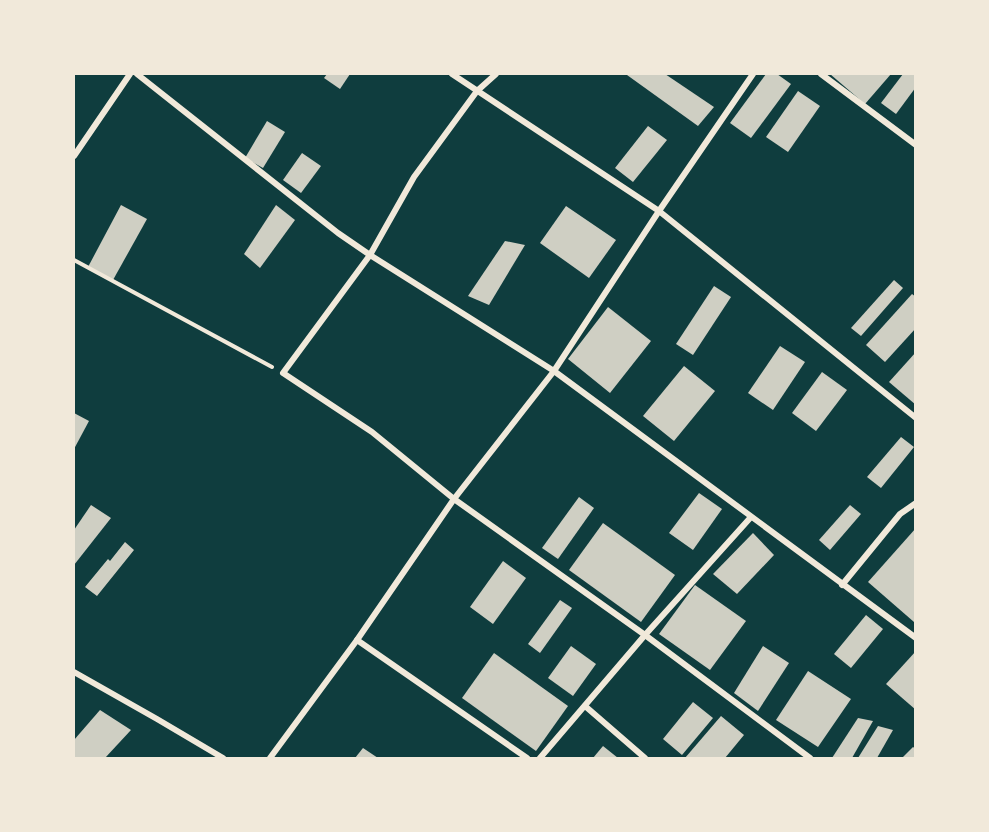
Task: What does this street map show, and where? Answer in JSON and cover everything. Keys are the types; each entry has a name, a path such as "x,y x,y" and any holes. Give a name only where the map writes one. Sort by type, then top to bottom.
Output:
{"street":[{"path":"74,156 129,74"},
{"path":"137,74 338,232 370,255 554,371 915,638"},
{"path":"452,74 659,211 915,418"},
{"path":"496,74 477,91 414,177 370,255 283,373 372,432 454,499 645,635 810,759"},
{"path":"270,759 357,640 454,499 554,371 659,211 753,74"},
{"path":"821,74 915,145"},
{"path":"842,585 900,514 915,503"},
{"path":"540,759 645,635 751,517"},
{"path":"357,640 527,759"},
{"path":"74,672 223,759"},
{"path":"585,706 645,759"}],"path":[{"path":"74,260 283,373"}],"building":[{"path":"327,74 350,74 340,89 324,78"},
{"path":"628,74 665,74 714,107 698,126"},
{"path":"766,74 777,74 791,84 751,138 730,123"},
{"path":"830,74 891,74 865,104"},
{"path":"903,74 916,74 916,87 896,114 881,103"},
{"path":"798,91 820,106 788,152 766,137"},
{"path":"267,121 285,132 263,168 245,158"},
{"path":"648,126 667,140 633,182 615,168"},
{"path":"302,153 321,166 301,193 283,180"},
{"path":"121,205 147,219 113,280 88,267"},
{"path":"276,205 295,220 260,268 244,254"},
{"path":"566,206 616,240 589,278 540,243"},
{"path":"505,241 525,245 489,305 468,296"},
{"path":"894,280 903,288 861,336 851,328"},
{"path":"714,286 731,297 693,355 676,344"},
{"path":"912,294 916,297 916,328 885,362 866,345"},
{"path":"608,307 651,341 610,393 568,359"},
{"path":"780,346 805,362 773,410 748,393"},
{"path":"916,352 916,405 889,382"},
{"path":"684,366 715,391 674,441 643,416"},
{"path":"822,372 847,390 816,431 792,413"},
{"path":"74,413 89,421 74,449"},
{"path":"901,437 914,447 881,488 867,477"},
{"path":"699,493 722,509 693,550 669,533"},
{"path":"579,497 594,508 558,559 542,548"},
{"path":"91,505 111,518 74,565 74,530"},
{"path":"850,505 861,514 830,550 819,540"},
{"path":"603,523 675,575 641,622 569,570"},
{"path":"916,528 916,621 914,622 868,582"},
{"path":"753,533 774,555 737,594 713,574"},
{"path":"125,542 134,550 97,596 85,587"},
{"path":"503,561 526,578 493,624 470,607"},
{"path":"695,585 746,621 710,670 659,634"},
{"path":"560,600 572,608 540,653 528,644"},
{"path":"866,615 883,629 851,668 834,654"},
{"path":"571,646 596,664 573,696 548,678"},
{"path":"763,646 789,663 758,711 734,693"},
{"path":"916,651 916,710 886,684"},
{"path":"494,653 568,706 536,751 462,698"},
{"path":"808,671 851,699 818,747 776,720"},
{"path":"693,702 713,718 682,755 663,739"},
{"path":"100,710 131,730 105,758 74,758 74,740"},
{"path":"721,716 744,735 725,758 685,758"},
{"path":"858,718 873,721 852,758 832,758"},
{"path":"878,726 893,730 877,758 858,758"},
{"path":"603,746 618,758 593,758"},
{"path":"913,747 916,749 916,758 902,758"},
{"path":"363,748 378,758 355,758"}]}
